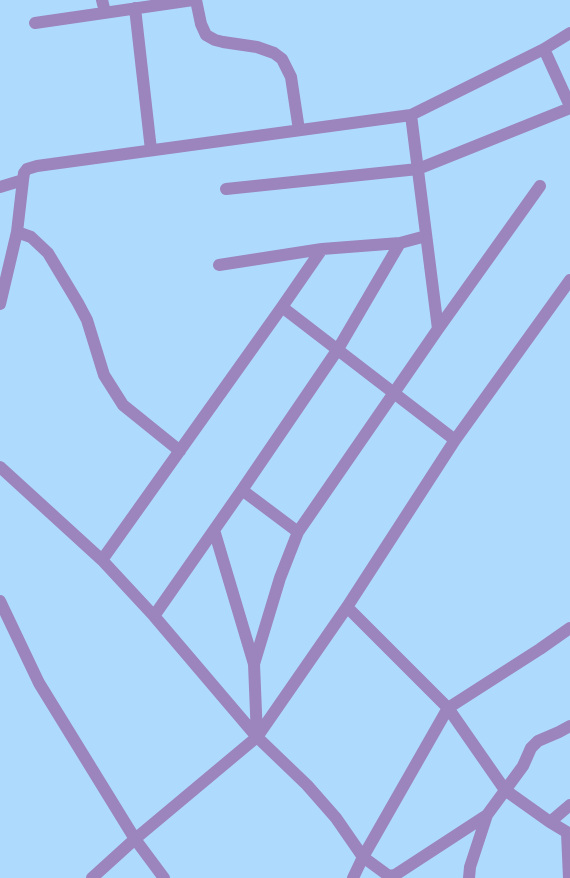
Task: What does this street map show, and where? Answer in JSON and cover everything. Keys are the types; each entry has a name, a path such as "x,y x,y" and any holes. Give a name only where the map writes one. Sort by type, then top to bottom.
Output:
{"street":[{"path":"102,0 105,12"},
{"path":"35,23 194,0 206,35 223,42 257,47 274,53 282,59 292,77 299,130"},
{"path":"134,8 152,150"},
{"path":"0,304 17,232 24,173 27,169 37,166 411,115 544,49 570,33"},
{"path":"226,189 418,169 570,107 544,49"},
{"path":"411,115 438,329"},
{"path":"0,187 23,180"},
{"path":"254,664 280,578 298,532 438,329 540,186"},
{"path":"17,232 31,237 48,253 52,259 87,320 104,375 122,405 180,451"},
{"path":"219,265 322,249 400,243 426,236"},
{"path":"154,616 338,349 400,243"},
{"path":"102,560 322,249"},
{"path":"92,878 135,839 257,737 347,607 455,440 570,280"},
{"path":"282,307 455,440"},
{"path":"0,467 102,560 154,616 257,737 307,785 336,818 363,857 389,876 395,875 487,815"},
{"path":"242,490 298,532"},
{"path":"214,530 254,664 257,737"},
{"path":"0,601 39,682 135,839 164,878"},
{"path":"347,607 448,708 505,790 569,834 569,878"},
{"path":"353,878 363,857 448,708 570,628"},
{"path":"469,878 470,867 487,815 523,766 531,748 538,740 570,726"},
{"path":"550,822 570,804"}]}
